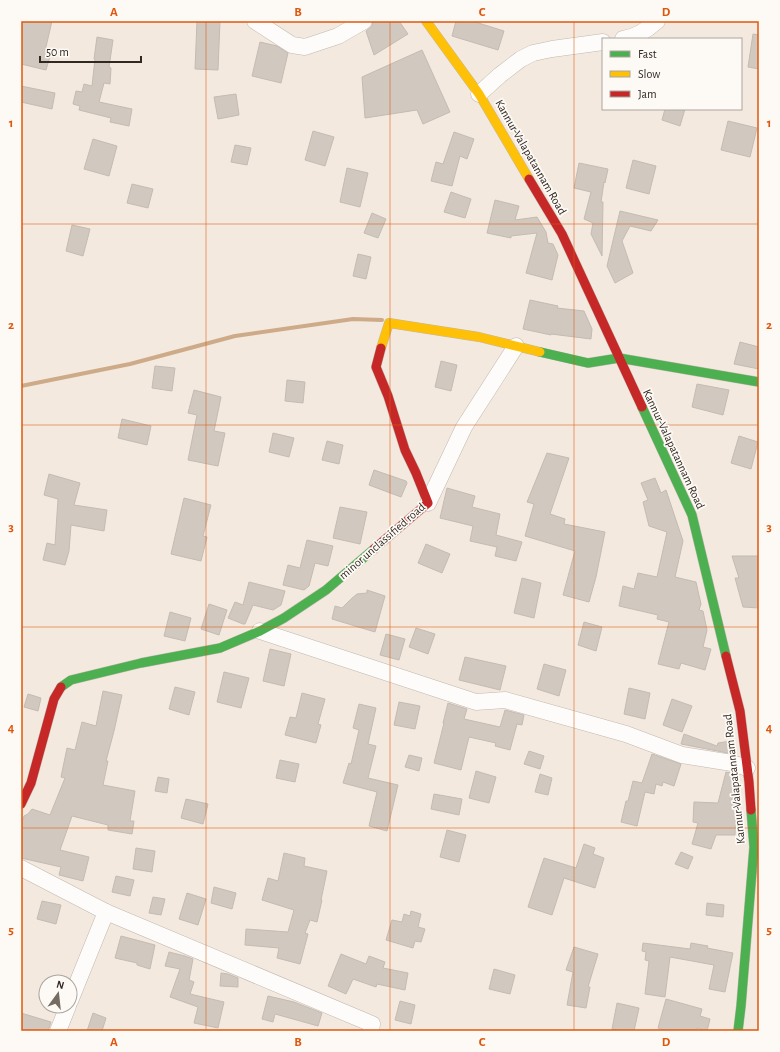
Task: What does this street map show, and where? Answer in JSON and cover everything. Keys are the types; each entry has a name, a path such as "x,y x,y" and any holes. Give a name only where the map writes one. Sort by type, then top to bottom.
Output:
{"street":[{"path":"256,21 292,45 305,47 338,36 364,21"},
{"name":"Kannur-Valapatannam Road","path":"426,21 480,94 562,234 692,515 740,711 756,844 738,1031"},
{"path":"628,38 643,32 657,21"},
{"path":"480,94 500,75 521,59 534,53 602,42"},
{"name":"minor unclassified road","path":"21,804 32,783 54,699 61,687 71,680 141,663 220,648 260,631 284,618 326,590 428,503 405,450 388,396 376,367 389,323 479,337 588,364 620,358"},
{"path":"428,503 464,427 516,346"},
{"path":"620,358 759,382"},
{"path":"260,631 476,702 505,700 626,734 682,755 732,763 748,775 759,790"},
{"path":"21,868 106,912 372,1024 372,1031"},
{"path":"78,981 106,912"},
{"path":"58,1031 65,1014"}],"building":[{"path":"21,21 52,21 45,51 51,53 46,70 21,64"},
{"path":"197,21 220,21 218,70 195,69"},
{"path":"373,21 399,21 408,34 374,55 366,31 372,26"},
{"path":"456,21 472,21 504,31 498,50 452,36"},
{"path":"753,34 759,35 759,69 748,67"},
{"path":"97,37 113,40 109,67 111,68 110,84 104,83 99,102 132,109 129,126 110,122 111,118 79,110 80,106 73,104 76,91 82,92 84,84 92,86"},
{"path":"260,42 277,46 288,53 281,83 252,76"},
{"path":"422,50 450,112 423,124 417,110 365,118 362,77"},
{"path":"21,86 55,93 52,109 21,102"},
{"path":"236,94 239,115 218,119 214,97"},
{"path":"665,110 685,110 680,126 662,120"},
{"path":"728,121 757,128 750,157 721,150"},
{"path":"313,131 334,137 325,166 305,160"},
{"path":"454,132 474,139 467,159 460,156 452,186 431,181 436,162 443,164"},
{"path":"93,139 117,146 109,176 84,169"},
{"path":"235,145 251,148 247,165 231,162"},
{"path":"633,160 656,166 649,194 626,188"},
{"path":"579,163 608,169 605,183 604,182 601,202 603,202 602,256 591,234 593,223 584,219 591,192 574,188"},
{"path":"347,168 368,173 360,207 340,202"},
{"path":"132,184 153,189 148,208 127,203"},
{"path":"451,192 471,199 465,218 444,212"},
{"path":"495,200 519,206 515,220 537,217 546,232 548,243 553,244 558,255 552,280 526,273 537,233 511,236 511,238 487,233"},
{"path":"620,211 658,220 651,231 630,226 622,241 633,273 615,283 607,266"},
{"path":"372,213 386,219 378,238 364,233"},
{"path":"72,225 90,229 83,256 66,251"},
{"path":"358,254 371,257 366,279 353,276"},
{"path":"530,300 558,306 557,308 584,311 592,329 591,339 551,335 523,329"},
{"path":"740,342 759,347 759,369 734,364"},
{"path":"441,361 457,365 451,391 435,387"},
{"path":"155,366 175,368 172,391 152,388"},
{"path":"287,380 305,382 303,403 285,401"},
{"path":"697,384 729,390 723,415 692,407"},
{"path":"194,390 221,397 214,431 225,433 218,466 188,460 197,415 188,413"},
{"path":"122,419 151,426 147,445 118,438"},
{"path":"273,433 294,438 289,457 269,452"},
{"path":"739,436 758,442 751,469 731,463"},
{"path":"327,441 343,445 339,464 322,460"},
{"path":"547,453 569,458 550,514 565,519 564,524 605,532 596,577 589,602 563,595 575,551 525,536 534,504 527,502"},
{"path":"374,470 406,481 407,483 401,497 369,485"},
{"path":"49,474 80,483 74,505 107,510 104,531 71,525 69,551 65,565 43,560 47,543 55,545 58,499 44,495"},
{"path":"655,478 661,493 666,490 683,541 675,577 696,582 701,604 699,610 703,611 707,630 703,647 711,649 705,670 681,663 679,669 658,664 669,622 657,619 658,615 619,606 623,586 634,589 638,573 657,577 667,532 649,526 643,502 648,500 641,483"},
{"path":"447,488 475,496 472,507 500,514 496,535 522,542 516,561 495,556 497,547 470,541 473,526 440,518"},
{"path":"184,498 211,505 203,536 207,537 201,561 171,554"},
{"path":"340,507 367,512 360,544 333,538"},
{"path":"307,540 333,546 328,566 315,563 309,586 304,590 283,585 288,565 300,568"},
{"path":"426,544 450,554 442,573 418,563"},
{"path":"732,556 759,556 759,608 743,607 735,578 739,578"},
{"path":"522,578 541,583 534,618 514,613"},
{"path":"249,582 285,591 281,605 273,610 253,605 245,624 243,624 228,618 235,602 243,605"},
{"path":"367,590 385,596 375,632 332,619 335,606 342,608 357,594 367,593"},
{"path":"209,604 227,610 219,635 201,629"},
{"path":"170,612 191,618 185,641 164,636"},
{"path":"584,622 602,627 596,651 578,645"},
{"path":"416,628 435,634 428,654 409,647"},
{"path":"386,634 405,639 399,660 380,655"},
{"path":"270,649 291,654 284,686 263,681"},
{"path":"465,657 506,666 500,690 459,680"},
{"path":"544,664 566,670 559,696 537,689"},
{"path":"224,672 249,678 241,708 217,702"},
{"path":"175,687 195,692 189,715 169,709"},
{"path":"629,688 650,693 645,719 624,714"},
{"path":"103,691 122,695 106,761 108,761 103,785 135,791 130,821 134,821 132,834 108,830 108,825 72,816 60,850 89,857 83,881 59,875 61,867 21,858 21,824 24,816 32,809 50,815 65,778 61,777 67,748 75,750 82,722 96,726"},
{"path":"302,693 325,699 318,724 321,725 316,743 285,735 290,717 296,718"},
{"path":"28,694 41,698 38,711 24,707"},
{"path":"672,699 692,706 682,732 663,725"},
{"path":"399,702 420,706 415,729 394,725"},
{"path":"448,703 467,709 464,719 500,727 505,710 524,715 522,725 517,724 510,750 495,746 496,743 469,737 461,770 434,763"},
{"path":"359,704 376,708 368,744 376,746 368,778 398,785 387,831 369,826 377,792 343,783 349,763 351,764 359,730 353,728"},
{"path":"684,734 717,746 718,743 731,741 733,754 681,744"},
{"path":"529,751 544,756 540,769 524,764"},
{"path":"652,754 681,764 674,786 663,782 662,786 656,784 654,794 645,792 637,826 621,822 633,781 642,783"},
{"path":"409,755 422,758 419,771 405,767"},
{"path":"280,760 299,764 295,782 276,778"},
{"path":"476,771 496,777 489,803 469,798"},
{"path":"726,772 735,774 736,783 731,804 736,804 735,835 716,835 711,849 692,844 698,823 693,822 694,802 718,803"},
{"path":"540,774 552,778 548,795 535,792"},
{"path":"158,777 169,779 167,793 155,791"},
{"path":"434,794 462,799 459,815 431,809"},
{"path":"186,799 208,804 203,824 181,818"},
{"path":"447,830 466,835 459,862 440,857"},
{"path":"584,844 595,848 593,854 604,858 595,888 564,878 552,915 528,907 544,858 576,868"},
{"path":"136,848 155,851 152,872 133,869"},
{"path":"681,852 693,857 688,869 675,864"},
{"path":"284,853 305,858 304,866 327,871 317,922 310,920 305,933 308,934 300,964 277,958 279,948 245,945 246,929 288,932 294,910 262,900 268,878 278,881"},
{"path":"116,876 134,880 130,896 112,892"},
{"path":"214,887 236,893 232,909 211,903"},
{"path":"187,893 206,899 198,925 179,919"},
{"path":"153,897 165,899 161,915 149,913"},
{"path":"42,901 61,905 56,924 37,919"},
{"path":"707,903 724,905 723,917 706,915"},
{"path":"411,911 421,914 418,927 425,929 421,942 415,941 413,948 386,940 392,920 402,922 404,914 410,916"},
{"path":"121,936 155,945 150,969 137,965 137,963 115,958"},
{"path":"643,943 690,949 691,943 733,953 725,992 709,989 714,965 670,957 665,997 645,994 649,961 645,960 646,952 642,951"},
{"path":"574,947 598,954 588,987 590,987 586,1008 567,1005 573,972 566,970"},
{"path":"169,952 193,959 189,980 194,982 190,994 224,1002 218,1028 194,1023 198,1007 170,997 180,969 165,966"},
{"path":"341,954 366,964 369,956 385,962 383,968 408,973 405,990 377,984 376,987 353,979 346,994 328,986"},
{"path":"494,969 515,975 510,994 489,989"},
{"path":"221,973 238,978 238,987 220,986"},
{"path":"268,996 294,1002 322,1013 318,1026 275,1014 273,1022 262,1019"},
{"path":"666,999 702,1009 700,1016 710,1019 707,1031 697,1028 696,1031 667,1031 658,1028"},
{"path":"400,1001 415,1005 411,1024 395,1020"},
{"path":"617,1003 639,1008 634,1031 612,1029"},
{"path":"21,1013 51,1022 48,1031 21,1031"},
{"path":"93,1013 106,1018 102,1031 87,1031"}],"waterway":[{"path":"21,386 130,364 235,336 353,319 382,320"}],"traffic: fast":[{"path":"540,352 588,363 619,358 759,382"},
{"path":"642,407 692,515 726,656"},
{"path":"61,687 71,680 141,663 220,648 260,631 284,618 326,590 374,549"},
{"path":"738,1031 754,847 751,810"}],"traffic: slow":[{"path":"426,21 479,94 529,179"},
{"path":"381,348 389,323 479,337 540,352"}],"traffic: jam":[{"path":"529,179 562,234 642,407"},
{"path":"374,549 428,503 405,450 388,396 376,367 381,348"},
{"path":"726,656 740,711 751,810"},
{"path":"21,804 31,783 54,699 61,687"}]}
